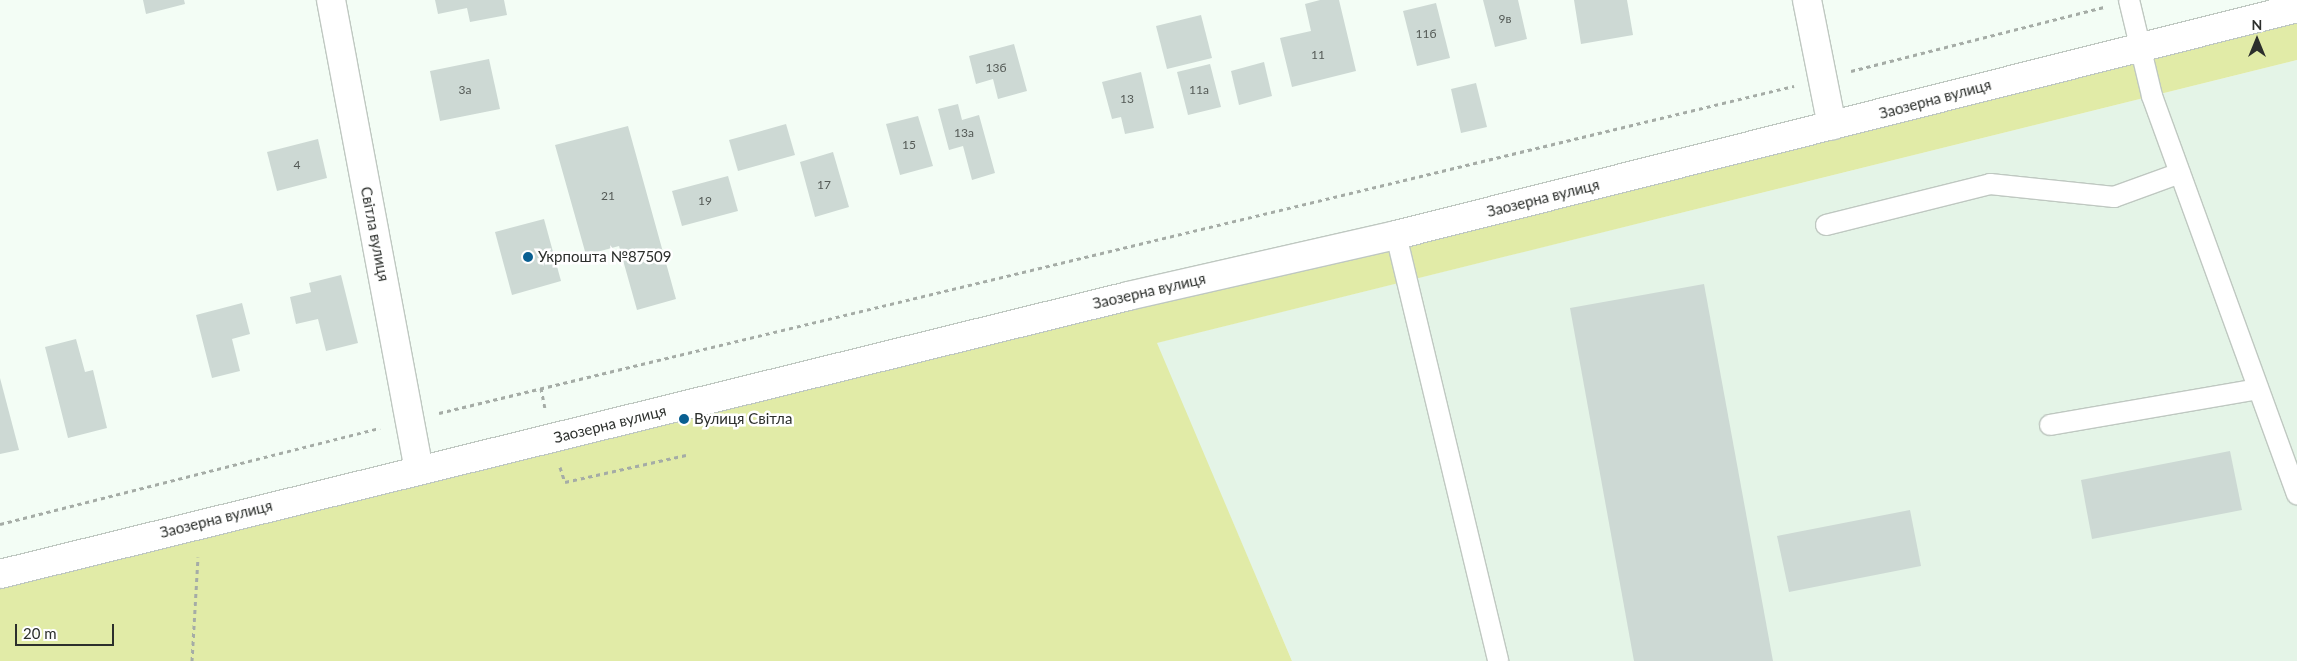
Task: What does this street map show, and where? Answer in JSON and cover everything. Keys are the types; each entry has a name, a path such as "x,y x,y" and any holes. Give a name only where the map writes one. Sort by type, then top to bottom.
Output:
{"street":[{"name":"Світла вулиця","path":"331,0 419,469"},
{"path":"1807,0 1832,126"},
{"name":"Заозерна вулиця","path":"0,574 419,469 1128,296 1396,235 1832,126 2139,46 2297,8"}],"lane":[{"path":"2130,0 2139,46 2152,96 2297,494"},
{"path":"1826,225 1990,184 2114,197 2180,173"},
{"path":"1396,235 1498,661"},
{"path":"2050,424 2258,389"}],"path":[{"path":"1845,73 2130,0"},
{"path":"436,414 1797,85"},
{"path":"0,524 383,427"},
{"path":"565,482 686,455"},
{"path":"192,661 200,523"}],"shaded area":[{"path":"2297,60 2297,661 1292,661 1156,343"}],"green space":[{"path":"2297,8 2297,60 1157,343 1292,661 0,661 0,574"}],"building":[{"path":"143,0 184,0 185,4 146,14"},
{"path":"435,0 504,0 507,15 470,22 467,8 438,14"},
{"path":"1320,0 1339,0 1356,71 1292,87 1280,38 1311,31 1305,4"},
{"path":"1483,0 1518,0 1527,39 1495,47"},
{"path":"1574,0 1627,0 1633,35 1581,44"},
{"path":"1436,3 1450,58 1417,66 1403,11"},
{"path":"1201,15 1212,58 1167,69 1156,26"},
{"path":"1014,44 1027,91 998,99 993,79 976,84 969,56"},
{"path":"489,59 500,109 440,121 430,71"},
{"path":"1264,62 1272,96 1239,105 1231,71"},
{"path":"1210,64 1221,107 1188,115 1177,72"},
{"path":"1141,72 1154,128 1125,134 1121,117 1112,119 1102,82"},
{"path":"1476,83 1487,127 1461,133 1451,89"},
{"path":"958,104 962,120 979,115 995,173 972,180 963,146 949,150 938,109"},
{"path":"918,116 933,166 900,175 886,124"},
{"path":"786,124 795,155 738,171 729,140"},
{"path":"628,126 676,299 637,310 619,246 586,255 555,145"},
{"path":"318,139 327,178 277,191 267,152"},
{"path":"833,152 849,207 815,217 800,162"},
{"path":"728,176 738,211 682,226 672,191"},
{"path":"544,219 561,281 512,295 495,232"},
{"path":"341,275 358,343 326,351 318,319 296,324 290,297 311,292 309,283"},
{"path":"1704,284 1773,661 1634,661 1570,308"},
{"path":"242,303 250,334 232,339 240,371 212,378 196,315"},
{"path":"76,339 85,372 93,370 107,428 68,438 45,347"},
{"path":"0,378 19,450 0,454"},
{"path":"2230,451 2242,510 2092,539 2081,480"},
{"path":"1910,510 1921,566 1789,592 1777,536"}],"place":[{"name":"Укрпошта №87509","path":"528,257"},
{"name":"Вулиця Світла","path":"684,419"}]}
